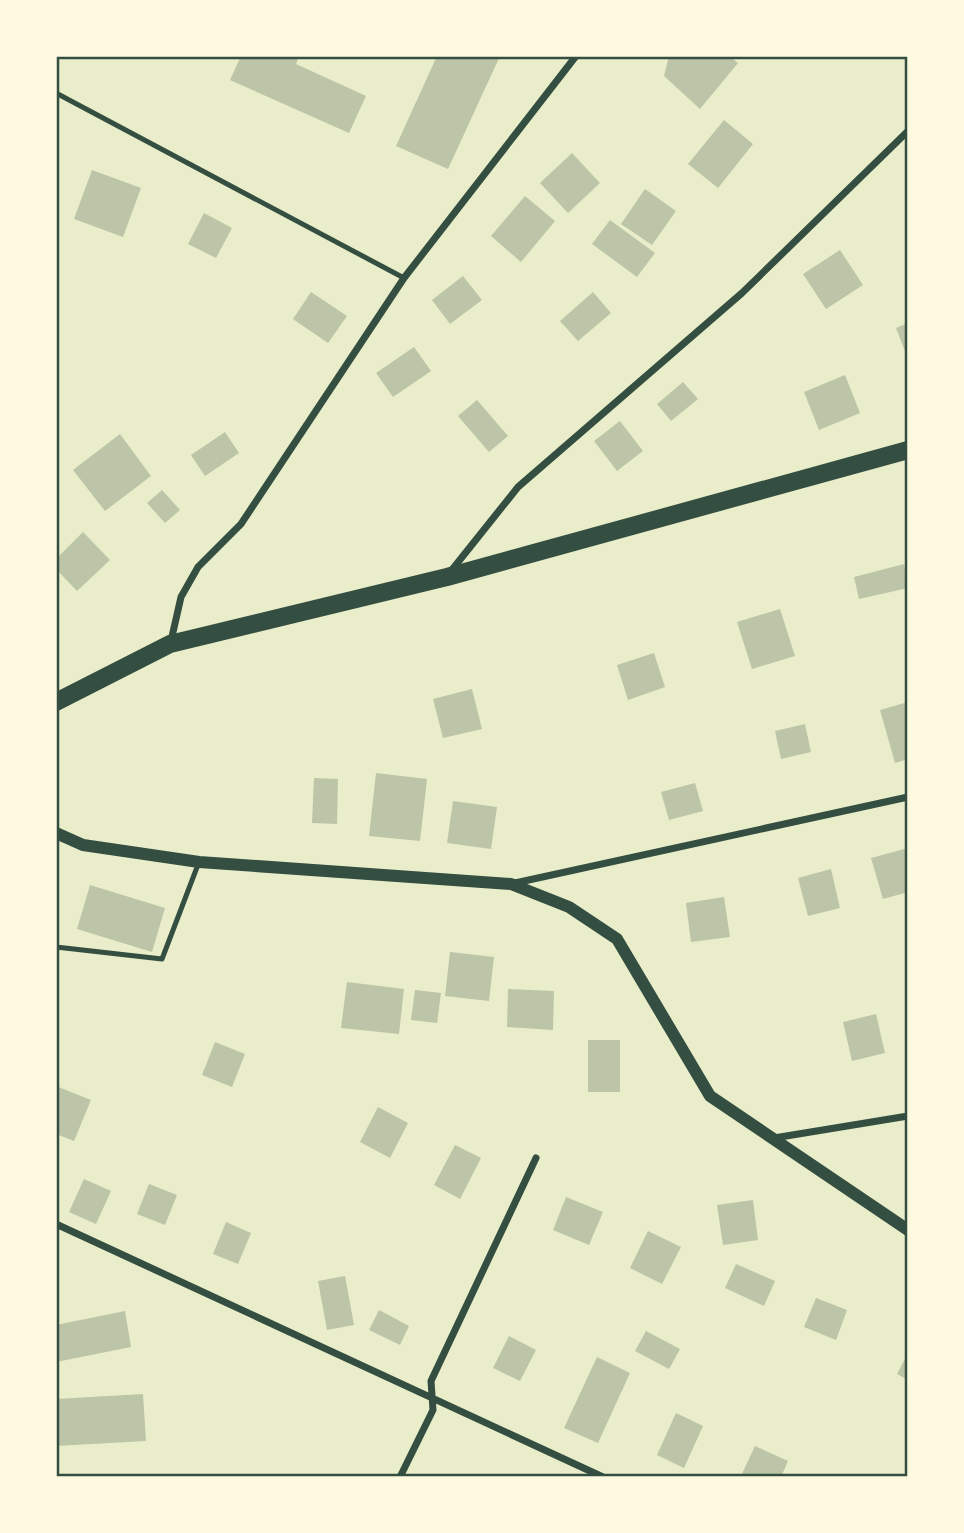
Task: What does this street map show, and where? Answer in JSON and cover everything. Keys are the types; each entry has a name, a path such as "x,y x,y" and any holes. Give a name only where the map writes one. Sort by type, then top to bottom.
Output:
{"main road":[{"path":"56,702 170,644 447,577 908,450"}],"street":[{"path":"170,644 181,597 198,567 241,524 404,278 576,56"},
{"path":"447,577 518,487 742,292 908,131"},
{"path":"56,833 83,845 199,862 511,884 908,797"},
{"path":"511,884 569,907 617,939 710,1096 908,1230"},
{"path":"770,1139 908,1116"},
{"path":"400,1477 433,1410 431,1381 536,1158"},
{"path":"56,1224 603,1477"}],"lane":[{"path":"56,93 404,278"},
{"path":"56,947 162,959 199,862"}],"building":[{"path":"241,56 299,56 296,64 366,96 349,133 230,80"},
{"path":"437,56 500,56 448,169 396,146"},
{"path":"669,56 729,56 738,63 700,109 664,76"},
{"path":"724,120 753,144 718,188 688,164"},
{"path":"572,153 600,183 568,213 540,183"},
{"path":"92,170 141,188 123,237 74,219"},
{"path":"645,189 676,211 652,245 621,224"},
{"path":"525,196 555,221 521,262 491,236"},
{"path":"204,213 232,228 216,258 188,244"},
{"path":"610,220 655,253 637,277 592,244"},
{"path":"840,250 863,285 826,309 803,274"},
{"path":"463,276 482,300 450,324 432,300"},
{"path":"311,292 347,316 328,343 293,319"},
{"path":"593,292 611,313 578,341 560,321"},
{"path":"908,323 908,359 896,328"},
{"path":"414,347 431,371 393,397 376,373"},
{"path":"845,375 860,413 819,430 804,392"},
{"path":"683,382 698,399 671,421 657,404"},
{"path":"477,400 508,436 489,452 458,416"},
{"path":"620,421 643,451 617,471 594,441"},
{"path":"225,432 239,453 205,476 191,455"},
{"path":"120,434 151,476 105,511 73,470"},
{"path":"162,490 180,510 165,523 147,503"},
{"path":"83,532 110,560 77,591 56,569 56,559"},
{"path":"904,564 908,588 859,599 854,577"},
{"path":"780,609 795,656 752,669 737,622"},
{"path":"654,653 665,687 628,700 617,665"},
{"path":"472,689 482,729 443,738 433,699"},
{"path":"908,702 908,759 895,763 880,710"},
{"path":"805,724 811,752 781,759 775,731"},
{"path":"376,773 427,779 420,841 369,836"},
{"path":"314,778 338,779 337,824 312,823"},
{"path":"695,783 703,811 669,820 661,792"},
{"path":"453,801 497,807 491,849 447,843"},
{"path":"908,848 908,892 883,899 871,858"},
{"path":"831,869 840,908 808,916 798,878"},
{"path":"90,885 165,908 152,952 77,929"},
{"path":"724,897 730,937 691,942 686,903"},
{"path":"450,952 494,957 489,1001 445,996"},
{"path":"347,982 404,989 399,1034 341,1028"},
{"path":"508,989 554,991 553,1030 507,1027"},
{"path":"415,990 441,993 437,1023 411,1020"},
{"path":"876,1014 885,1053 852,1061 843,1022"},
{"path":"588,1040 620,1040 620,1092 588,1092"},
{"path":"215,1042 245,1054 232,1087 202,1075"},
{"path":"56,1086 91,1100 74,1141 56,1134"},
{"path":"378,1107 408,1123 390,1158 360,1142"},
{"path":"455,1145 481,1158 460,1199 434,1185"},
{"path":"84,1179 111,1191 96,1224 69,1212"},
{"path":"149,1184 177,1195 165,1225 137,1214"},
{"path":"566,1197 603,1212 589,1245 553,1230"},
{"path":"753,1200 758,1240 723,1245 717,1205"},
{"path":"226,1222 251,1233 238,1264 213,1254"},
{"path":"648,1231 681,1247 662,1284 630,1268"},
{"path":"736,1264 775,1281 764,1306 725,1288"},
{"path":"345,1276 354,1325 327,1330 318,1281"},
{"path":"816,1298 847,1310 836,1340 804,1327"},
{"path":"379,1310 409,1326 400,1345 369,1330"},
{"path":"125,1311 131,1347 56,1362 56,1325"},
{"path":"646,1331 680,1349 669,1369 635,1351"},
{"path":"509,1336 536,1350 520,1381 493,1368"},
{"path":"908,1353 908,1380 897,1374"},
{"path":"597,1357 630,1373 598,1443 564,1428"},
{"path":"143,1394 146,1441 56,1446 56,1399"},
{"path":"676,1413 703,1426 684,1468 657,1455"},
{"path":"755,1446 788,1461 781,1477 741,1476"}]}
